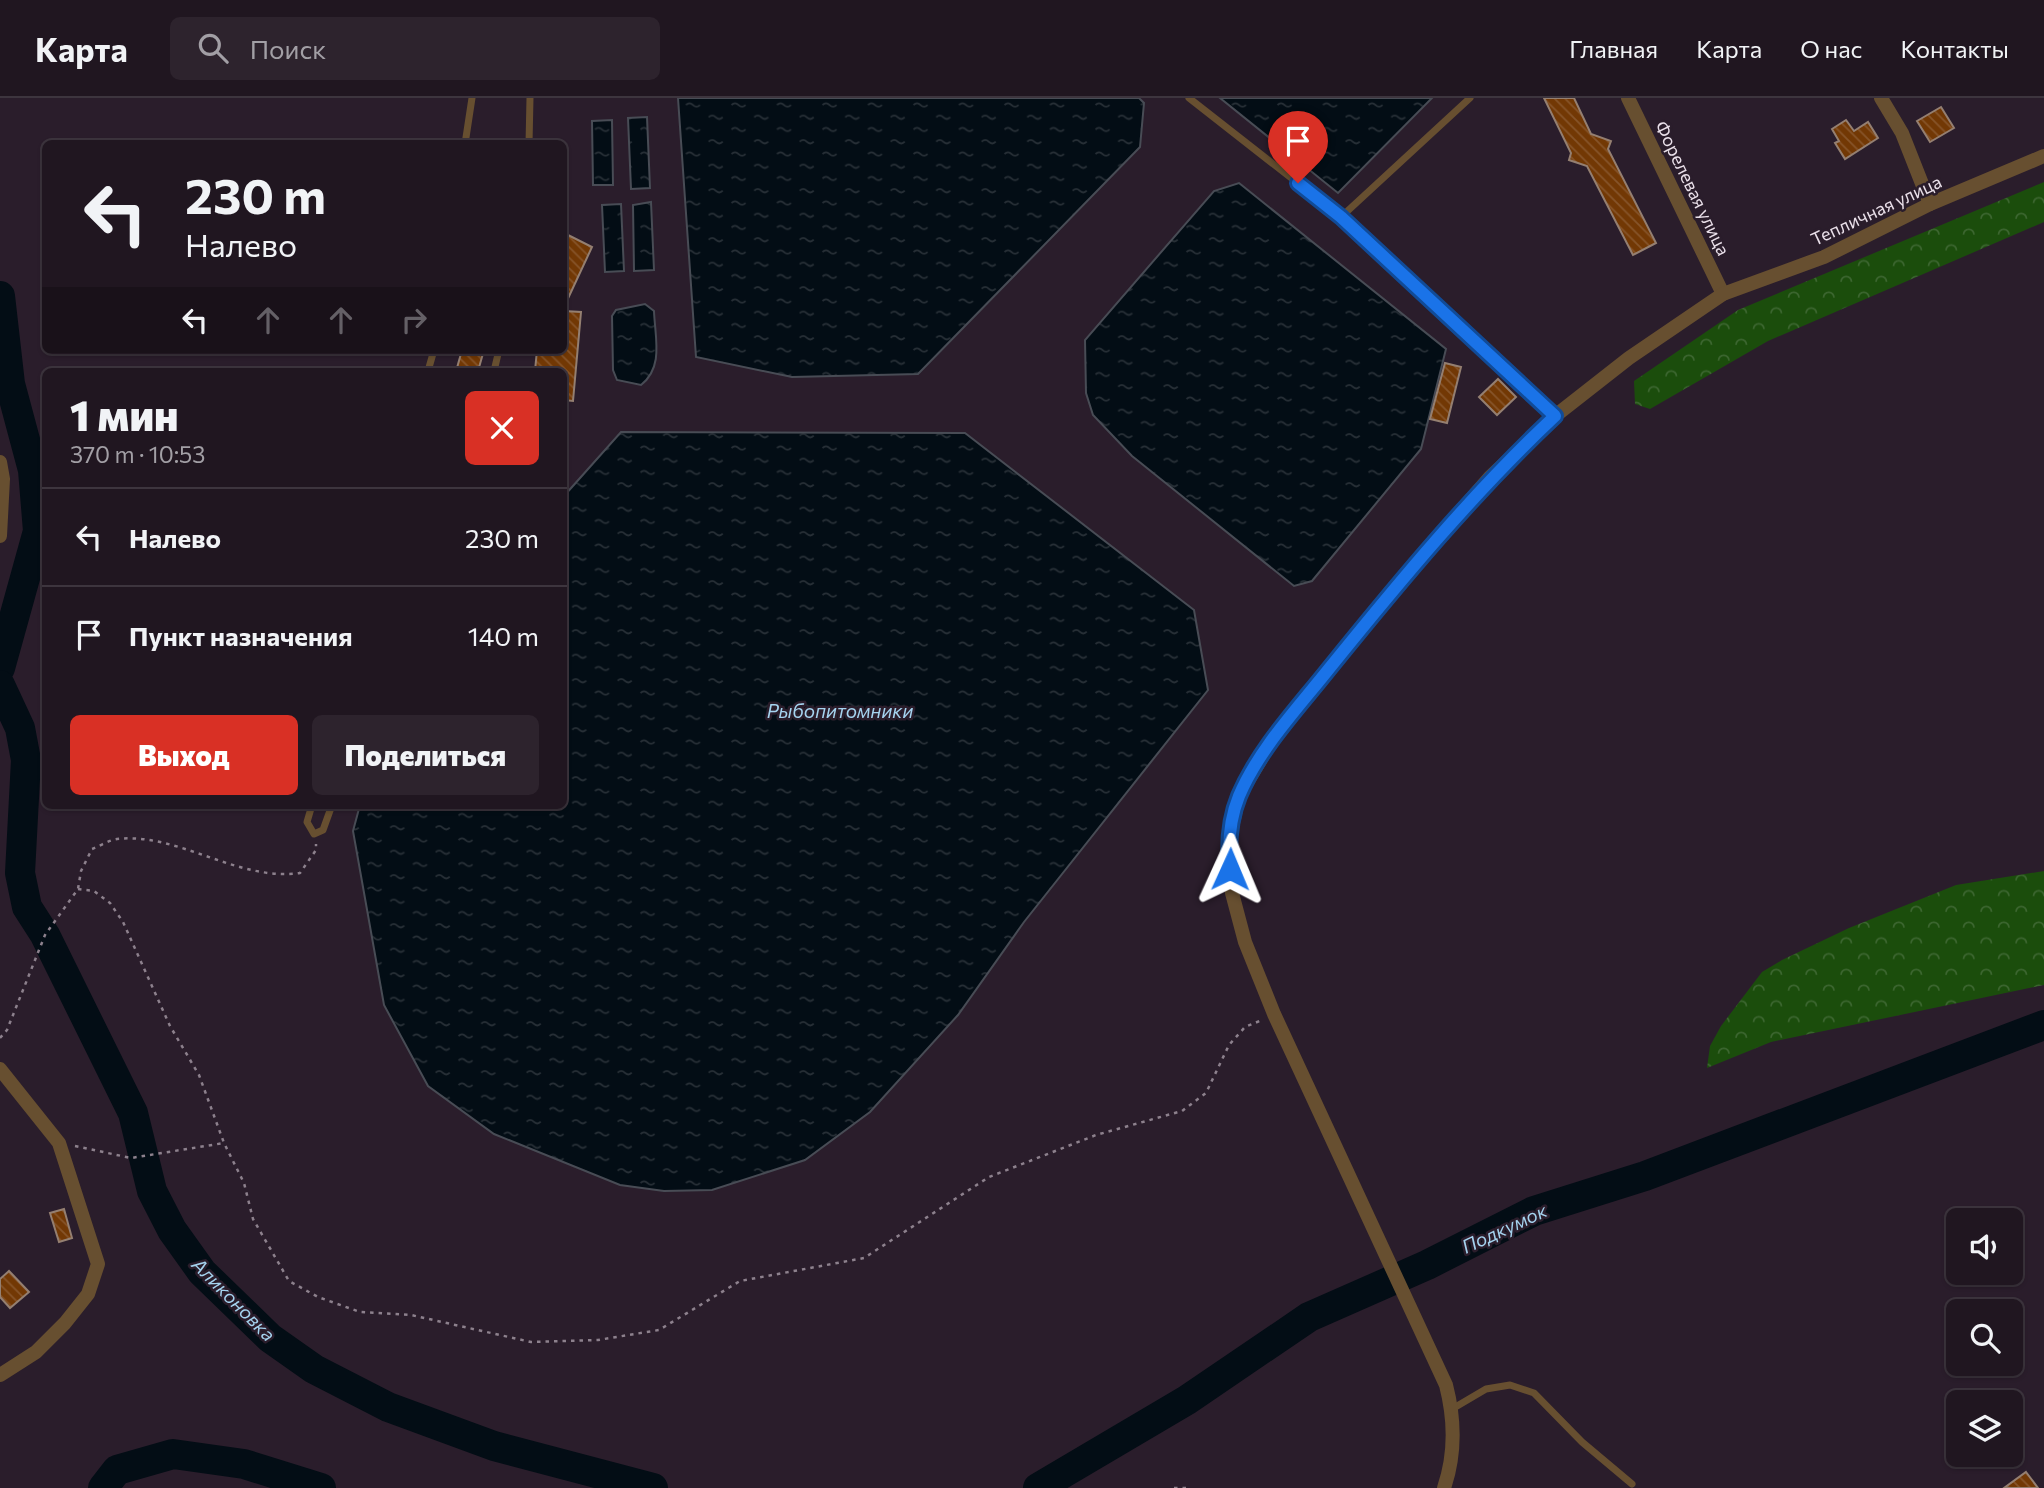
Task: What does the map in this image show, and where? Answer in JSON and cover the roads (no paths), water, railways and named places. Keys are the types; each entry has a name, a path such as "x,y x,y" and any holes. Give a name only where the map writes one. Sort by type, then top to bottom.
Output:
{"street":[{"name":"Форелевая улица","path":"1628,98 1723,294"},
{"path":"1881,98 1902,133 1930,204"},
{"name":"Тепличная улица","path":"1444,1488 1454,1458 1452,1409 1421,1327 1274,1014 1245,942 1232,893 1228,846 1239,796 1270,744 1391,591 1490,477 1555,416 1629,358 1723,294 1824,257 1930,204 2044,156"},
{"path":"0,462 3,479 0,536"},
{"path":"0,1069 59,1143 98,1264 88,1294 65,1324 36,1352 0,1374"}],"lane":[{"path":"466,140 472,98"},
{"path":"529,140 530,98"},
{"path":"1189,98 1341,217 1555,416"},
{"path":"1341,217 1470,98"},
{"path":"311,809 307,822 314,834 323,830 331,809"},
{"path":"1452,1409 1486,1389 1510,1385 1534,1393 1582,1442 1632,1484"}],"water":[{"path":"678,98 1139,98 1144,103 1140,147 918,374 792,377 696,357"},
{"path":"1220,98 1432,98 1338,193"},
{"path":"647,117 650,188 631,189 628,118"},
{"path":"612,120 613,185 593,185 592,121"},
{"path":"1239,183 1446,349 1421,449 1312,581 1294,586 1132,456 1093,415 1086,393 1085,340 1214,191"},
{"path":"651,202 654,270 634,271 633,205"},
{"path":"621,204 624,271 605,272 602,205"},
{"path":"645,304 654,311 656,351 653,370 641,385 617,380 613,370 612,316 616,310"},
{"name":"Рыбопитомники","path":"621,432 965,433 1194,610 1208,690 1024,922 958,1015 870,1112 805,1160 712,1190 664,1191 620,1185 494,1134 428,1086 384,1005 353,831 359,809 567,809 567,493"}],"waterway":[{"name":"Аликоновка","path":"0,296 10,384 33,470 38,531 0,668"},
{"name":"Аликоновка","path":"0,685 20,728 26,760 20,873 27,907 45,935 133,1113 152,1191 172,1230 202,1272 270,1338 314,1369 388,1407 494,1446 653,1488"},
{"name":"Подкумок","path":"1038,1488 1187,1400 1309,1317 1427,1265 1534,1211 1645,1176 2044,1025"},
{"name":"Подкумок","path":"103,1488 117,1470 173,1454 244,1464 321,1488"}]}
